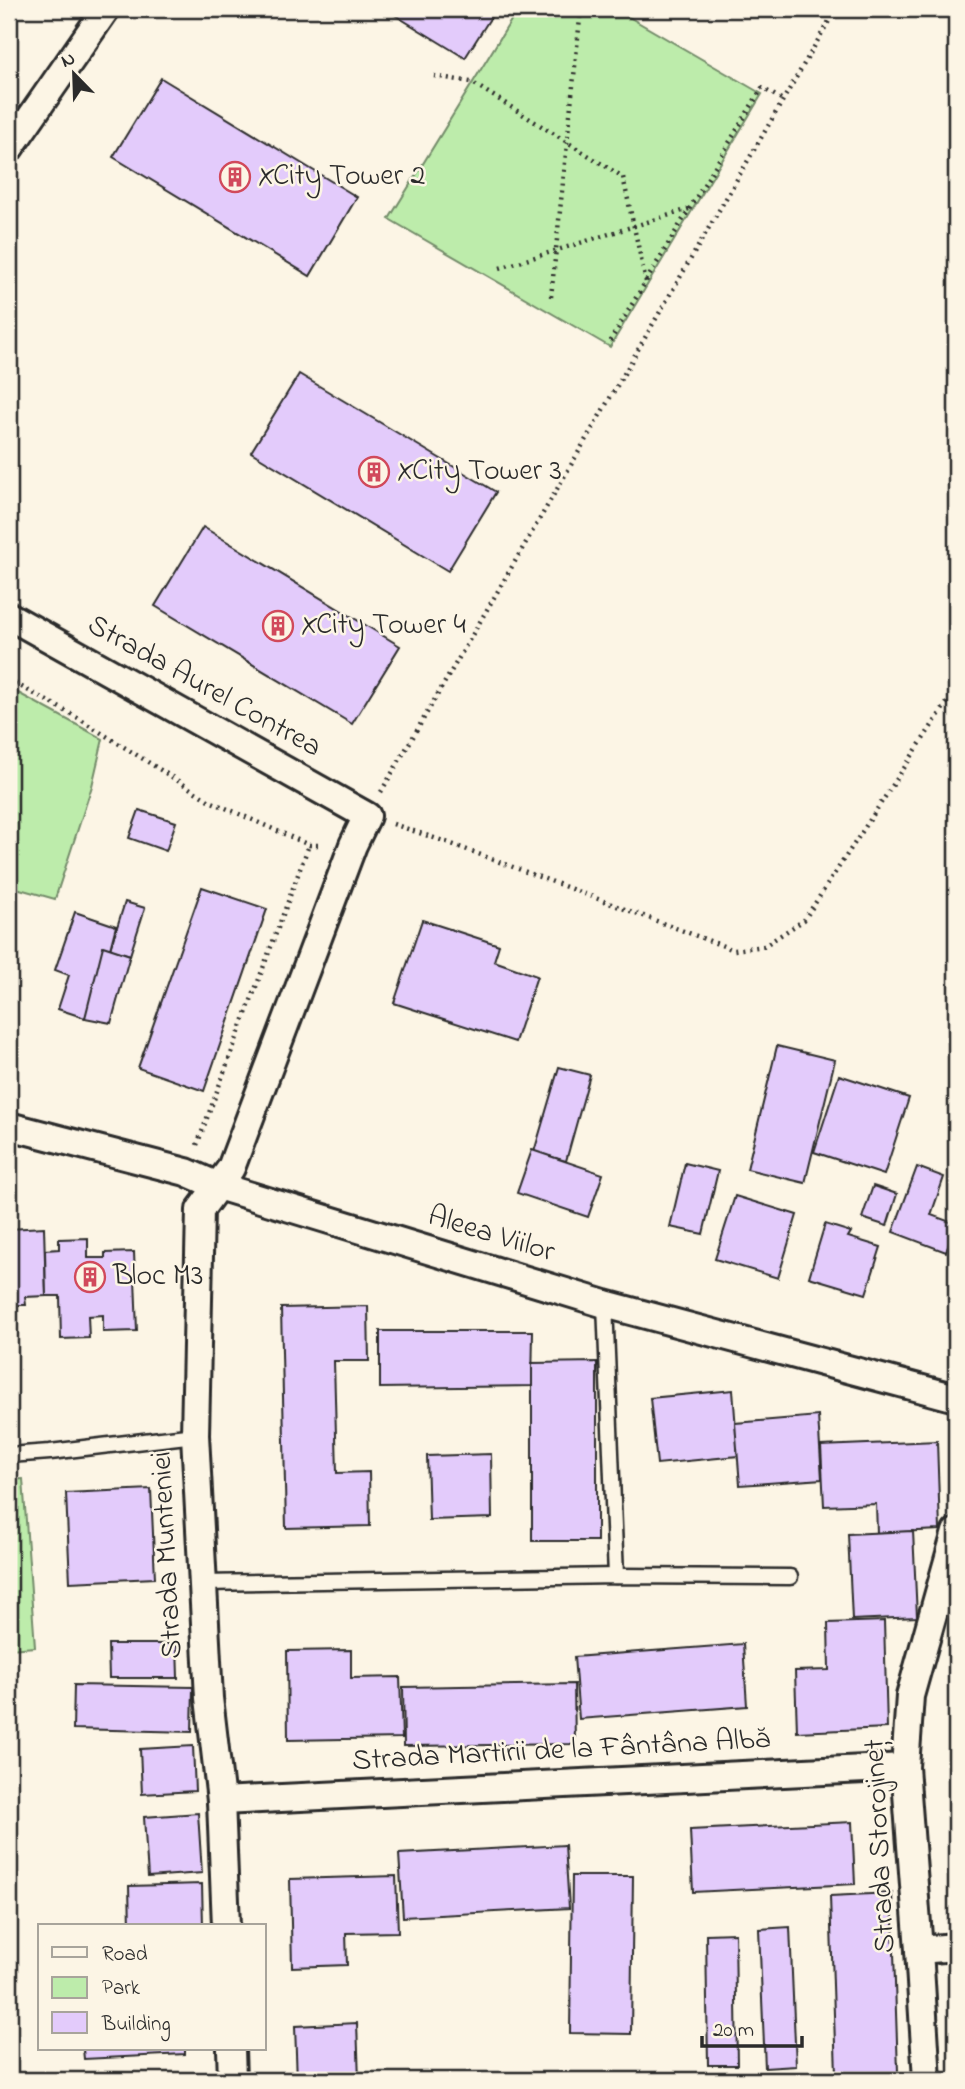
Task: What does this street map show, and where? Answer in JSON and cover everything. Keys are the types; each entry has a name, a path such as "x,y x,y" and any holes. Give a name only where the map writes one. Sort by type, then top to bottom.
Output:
{"street":[{"path":"9,149 106,9"},
{"name":"Strada Aurel Contrea","path":"9,616 367,816"},
{"name":"Strada Munteniei","path":"226,1924 221,1801 209,1698 195,1435 200,1210 231,1168 353,845 367,816"},
{"name":"Aleea Viilor","path":"9,1126 186,1172 218,1186 605,1304 956,1398"},
{"name":"Strada Storojineț","path":"927,2080 905,1767 910,1696 956,1532"},
{"name":"Strada Martirii de la Fântâna Albă","path":"221,1801 905,1767"},
{"path":"919,1950 956,1947"},
{"path":"230,2050 232,2080"}],"lane":[{"path":"605,1304 616,1576"},
{"path":"9,1455 195,1435"},
{"path":"202,1583 616,1576 790,1577"}],"path":[{"path":"551,297 581,9"},
{"path":"836,9 367,816 462,848 734,950 764,946 804,920 956,689"},
{"path":"434,76 471,82 623,177 646,282"},
{"path":"610,341 762,88 783,100"},
{"path":"500,268 690,209"},
{"path":"9,680 74,715 210,801 309,845 353,845"},
{"path":"186,1172 309,845"}],"green space":[{"path":"518,9 615,9 762,94 610,347 389,219"},
{"path":"9,688 103,739 92,786 55,899 9,886"},
{"path":"23,1479 35,1647 9,1649 9,1480"}],"building":[{"path":"385,9 496,9 465,58"},
{"name":"XCity Tower 2","path":"161,78 357,197 310,276 113,157"},
{"name":"XCity Tower 3","path":"299,374 496,492 448,571 251,452"},
{"name":"XCity Tower 4","path":"203,527 400,646 352,724 155,606"},
{"path":"139,810 176,822 166,851 129,838"},
{"path":"202,887 267,909 204,1091 138,1068"},
{"path":"125,902 145,908 130,955 110,949"},
{"path":"75,912 116,926 85,1018 58,1009 69,975 55,970"},
{"path":"422,920 499,945 494,961 537,976 515,1042 394,1003"},
{"path":"103,946 130,955 111,1023 85,1018"},
{"path":"777,1046 835,1060 805,1183 747,1169"},
{"path":"559,1067 590,1075 566,1161 534,1152"},
{"path":"839,1075 909,1098 884,1175 814,1152"},
{"path":"532,1150 603,1174 588,1217 517,1193"},
{"path":"685,1163 718,1171 703,1234 670,1227"},
{"path":"917,1167 944,1177 931,1215 956,1224 946,1252 893,1232"},
{"path":"873,1186 897,1194 887,1226 862,1218"},
{"path":"735,1196 797,1215 778,1278 715,1259"},
{"path":"825,1224 851,1232 848,1237 881,1247 866,1294 809,1277"},
{"path":"44,1227 46,1296 25,1297 26,1305 9,1305 9,1229"},
{"name":"Bloc M3","path":"88,1238 88,1258 105,1258 105,1253 134,1252 137,1331 103,1332 103,1315 88,1316 89,1338 61,1339 60,1296 46,1296 45,1250 59,1249 59,1239"},
{"path":"368,1306 369,1361 334,1361 337,1473 369,1472 370,1526 286,1528 281,1308"},
{"path":"380,1331 533,1331 532,1386 380,1388"},
{"path":"597,1362 597,1541 532,1541 532,1363"},
{"path":"733,1390 738,1456 657,1464 650,1398"},
{"path":"818,1416 822,1479 740,1485 735,1423"},
{"path":"937,1441 940,1530 877,1533 876,1504 824,1506 821,1446"},
{"path":"491,1454 492,1518 429,1520 427,1456"},
{"path":"151,1489 155,1578 70,1582 66,1493"},
{"path":"913,1531 917,1617 852,1620 848,1534"},
{"path":"884,1621 887,1728 797,1732 795,1671 829,1670 828,1623"},
{"path":"108,1644 177,1644 178,1678 109,1678"},
{"path":"743,1644 747,1706 579,1719 574,1657"},
{"path":"351,1650 351,1678 400,1677 402,1738 288,1740 287,1651"},
{"path":"574,1684 575,1744 404,1746 403,1687"},
{"path":"74,1685 193,1687 192,1732 73,1729"},
{"path":"193,1746 195,1791 142,1794 140,1749"},
{"path":"198,1813 202,1873 148,1877 144,1817"},
{"path":"852,1822 855,1884 693,1892 690,1830"},
{"path":"565,1845 569,1908 403,1917 399,1854"},
{"path":"396,1876 398,1932 346,1933 347,1965 292,1967 290,1879"},
{"path":"572,1876 633,1876 631,2034 570,2033"},
{"path":"202,1884 203,1924 130,1924 129,1886"},
{"path":"892,1893 898,2072 836,2074 830,1896"},
{"path":"790,1927 796,2066 765,2068 759,1929"},
{"path":"735,1933 737,2065 708,2065 706,1934"},
{"path":"357,2023 359,2080 297,2080 295,2026"},
{"path":"83,2050 185,2050 185,2054 84,2059"}],"place":[{"name":"XCity Tower 2","path":"235,177"},
{"name":"XCity Tower 3","path":"374,472"},
{"name":"XCity Tower 4","path":"278,626"},
{"name":"Bloc M3","path":"90,1277"}]}
